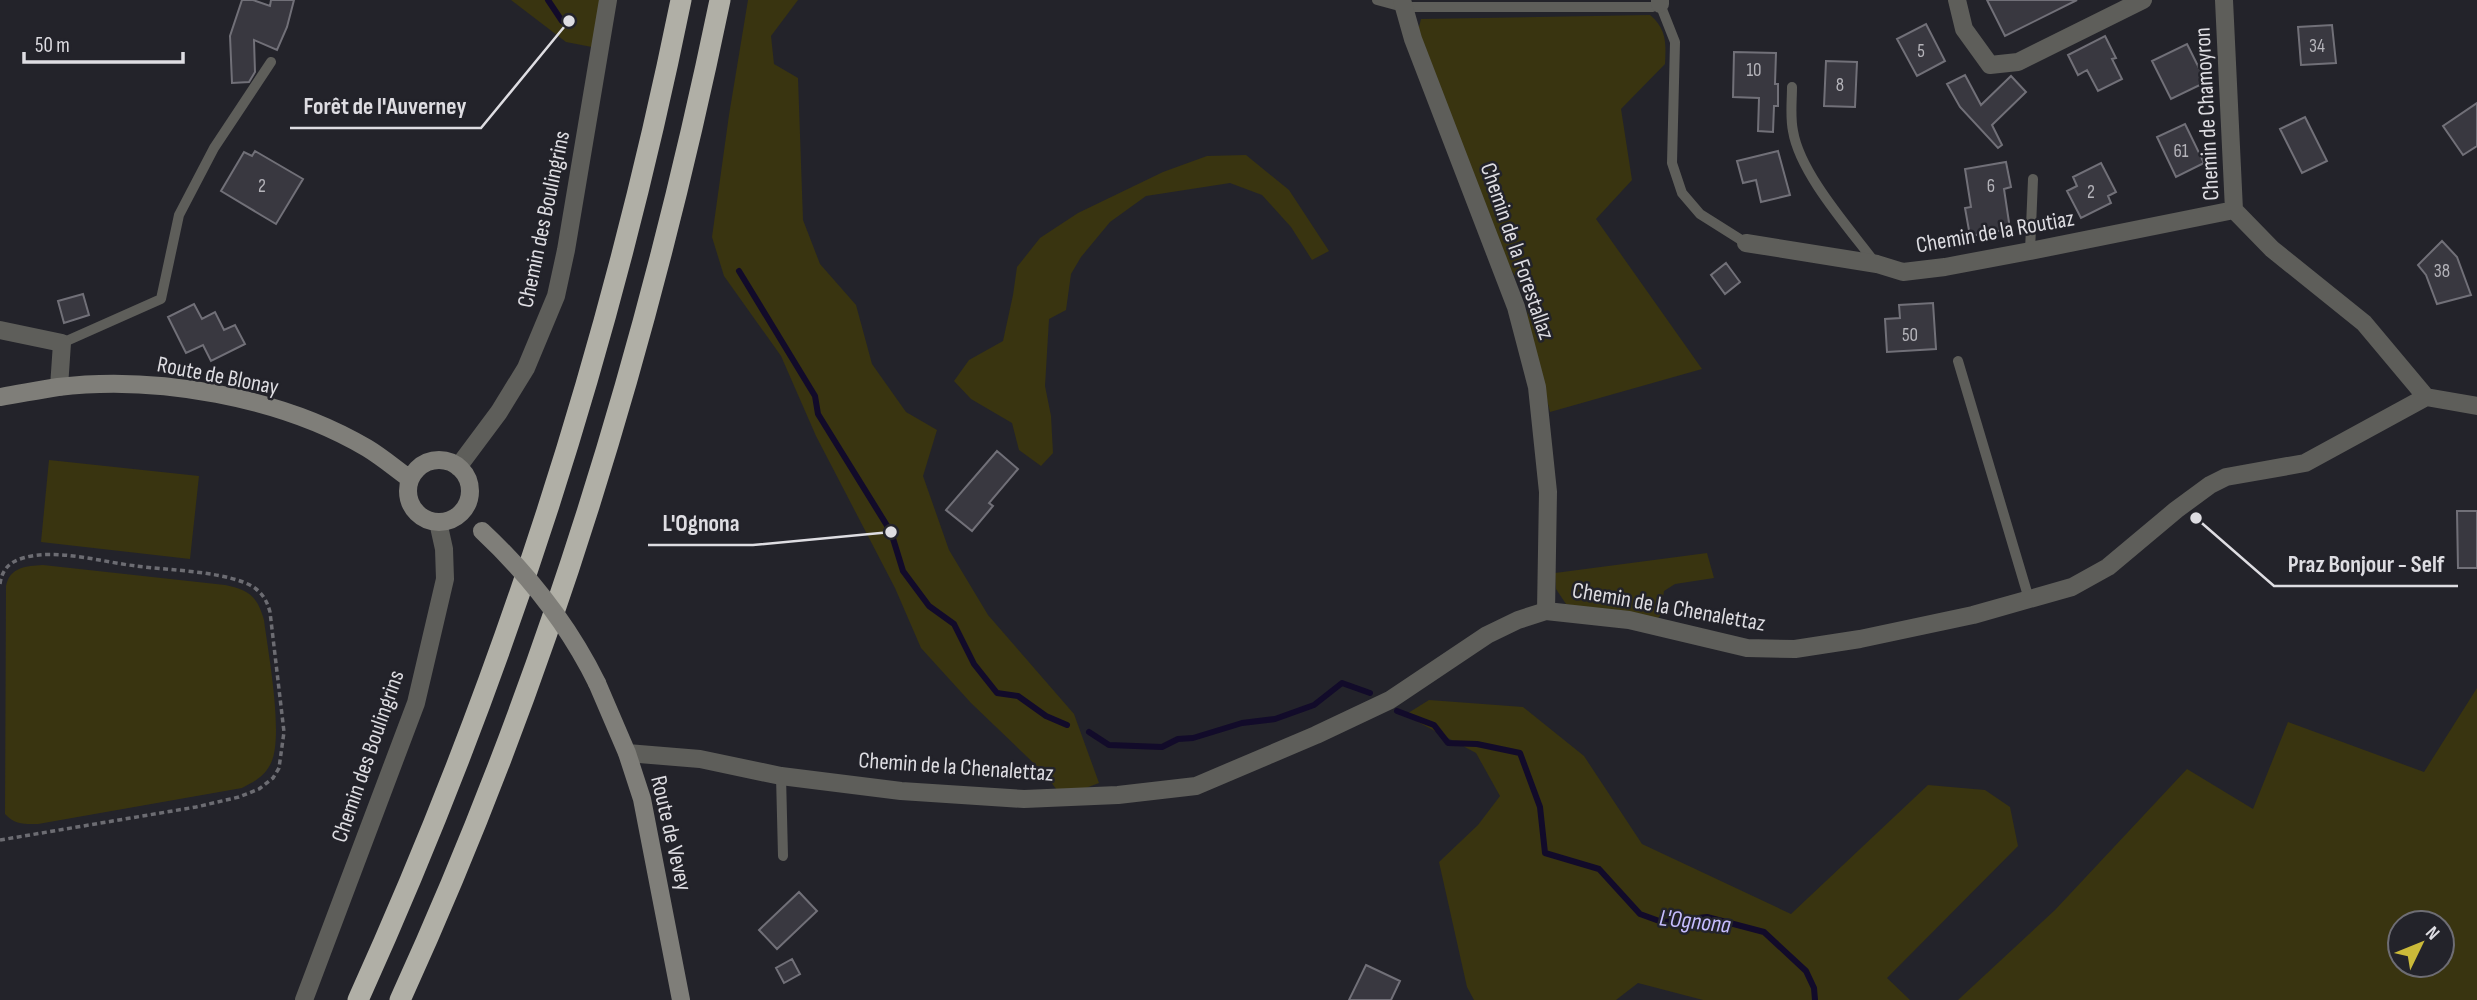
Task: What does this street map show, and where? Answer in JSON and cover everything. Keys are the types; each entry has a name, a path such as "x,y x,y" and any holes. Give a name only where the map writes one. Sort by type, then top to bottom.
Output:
{"highway":[{"path":"358,1000 432,829 470,731 551,498 625,247 681,0"},
{"path":"400,1000 505,745 544,641 583,522 631,367 661,256 720,0"}],"street":[{"name":"Chemin des Boulingrins","path":"458,467 499,412 526,368 556,296 608,0"},
{"path":"1957,0 1964,29 1990,65 2018,62 2143,0"},
{"name":"Chemin de Chamoyron","path":"2224,0 2234,210 2272,249 2364,324 2426,397"},
{"name":"Chemin de la Forestallaz","path":"1402,3 1413,39 1516,307 1536,387 1548,492 1546,611"},
{"name":"Chemin de la Routiaz","path":"1746,243 1877,264 1903,272 1945,267 2234,210"},
{"path":"0,330 62,343 59,387"},
{"name":"Route de Blonay","path":"0,397 59,387 160,386 249,402 295,415 336,432 368,448 410,479"},
{"path":"2426,397 2477,406"},
{"name":"Chemin de la Chenalettaz","path":"627,753 700,759 781,776 901,791 1024,799 1118,795 1196,786 1390,700 1487,635 1518,620 1546,611 1629,620 1747,648 1795,649 1860,639 1973,615 2072,587 2108,567 2210,485 2226,477 2305,463 2426,397"},
{"path":"437,460 448,461 458,467 470,489 466,506 461,513 451,520 439,522 415,512 408,496 410,479 416,469 437,460"},
{"name":"Route de Vevey","path":"461,513 512,559 540,591 577,645 597,683 627,753 642,799 681,1000"},
{"name":"Chemin des Boulingrins","path":"304,1000 416,702 445,579 444,549 439,522"}],"lane":[{"name":"Chemin de la Routiaz","path":"1377,0 1554,8 1652,7 1660,2 1675,42 1672,163 1682,193 1700,214 1746,243"},
{"path":"62,343 161,299 179,215 214,148 271,62"},
{"path":"1792,87 1793,130 1800,153 1816,182 1877,264"},
{"path":"2030,251 2033,179"},
{"path":"1958,361 2029,599"},
{"path":"781,776 783,856"}],"path":[{"path":"0,584 1,573 11,563 41,555 195,573 251,585 266,598 270,612 284,732 279,768 273,778 259,789 239,797 196,807 0,840"}],"shaded area":[{"path":"511,0 602,0 597,48 566,42"},
{"path":"748,0 798,0 771,36 774,64 798,78 803,220 820,264 856,305 872,364 906,412 937,430 923,476 949,550 988,615 1074,714 1099,783 1062,797 1045,774 971,703 921,648 895,588 816,436 781,356 724,276 712,237"},
{"path":"1650,15 1662,31 1665,64 1621,109 1632,180 1596,219 1702,369 1550,412 1527,321 1524,293 1509,268 1418,31 1421,19"},
{"path":"1246,155 1289,190 1329,251 1312,260 1291,227 1262,195 1230,183 1146,196 1110,222 1081,257 1071,274 1066,310 1049,319 1045,386 1051,416 1053,453 1041,466 1019,450 1012,423 971,399 954,381 969,360 1003,341 1017,267 1040,238 1078,213 1163,172 1207,156"},
{"path":"49,460 199,476 190,559 41,542"},
{"path":"1707,553 1714,578 1675,584 1664,591 1660,616 1655,621 1566,604 1556,589 1555,573"},
{"path":"43,565 225,585 240,589 255,599 264,620 276,714 275,750 269,768 255,781 242,788 38,824 20,823 9,818 5,814 6,586 15,571"},
{"path":"2477,688 2477,1000 1958,1000 2055,910 2187,769 2253,809 2288,722 2424,772"},
{"path":"1429,700 1523,707 1584,756 1642,844 1791,914 1928,785 1985,790 2010,807 2018,846 1887,978 1910,1000 1703,1000 1638,983 1616,1000 1474,1000 1467,987 1439,862 1478,825 1500,796 1476,753 1405,715"}],"building":[{"path":"242,0 253,0 270,6 271,0 294,0 277,50 254,40 255,72 249,82 232,83 230,36"},
{"path":"1987,0 2077,0 2005,36"},
{"path":"1926,24 1945,61 1917,76 1897,39"},
{"path":"2332,25 2336,63 2301,65 2298,27"},
{"path":"2105,36 2116,58 2112,59 2122,79 2098,91 2087,70 2078,75 2068,55"},
{"path":"2187,44 2206,82 2171,99 2152,61"},
{"path":"1734,52 1776,53 1775,84 1778,84 1778,106 1774,106 1773,132 1758,131 1759,98 1733,97"},
{"path":"1826,61 1857,62 1855,107 1824,106"},
{"path":"1965,75 1981,105 2011,76 2026,92 1992,125 2002,145 1998,148 1960,107 1947,84"},
{"path":"2477,103 2477,146 2463,155 2443,126"},
{"path":"2305,117 2327,161 2302,173 2280,129"},
{"path":"2185,124 2204,163 2176,177 2157,137"},
{"path":"255,151 303,179 276,224 221,191 244,152 252,156"},
{"path":"1778,151 1790,195 1761,202 1756,180 1743,183 1737,161"},
{"path":"2006,162 2011,187 2004,189 2010,229 1970,236 1965,208 1971,207 1965,169"},
{"path":"2101,163 2116,192 2108,196 2111,203 2081,218 2067,191 2077,186 2073,177"},
{"path":"2442,241 2457,257 2471,295 2437,304 2426,275 2418,265"},
{"path":"1726,263 1740,282 1725,294 1711,275"},
{"path":"83,294 89,315 64,323 58,301"},
{"path":"1933,303 1936,349 1887,352 1885,319 1900,318 1899,305"},
{"path":"194,304 202,319 215,312 224,330 235,325 245,344 211,361 203,345 186,353 168,317"},
{"path":"997,451 1018,469 989,503 993,506 972,531 946,510"},
{"path":"2457,511 2477,511 2477,568 2458,568"},
{"path":"799,892 817,911 777,949 759,930"},
{"path":"792,959 800,974 784,983 776,968"},
{"path":"1366,965 1400,981 1391,1000 1349,1000"}],"waterway":[{"name":"L'Ognona","path":"548,0 562,21"},
{"name":"L'Ognona","path":"739,271 815,396 818,414 891,532 903,571 929,606 954,624 974,664 997,693 1018,696 1046,716 1067,725"},
{"name":"L'Ognona","path":"1089,732 1109,745 1162,747 1178,739 1193,738 1242,723 1275,719 1314,705 1342,683 1370,693"},
{"name":"L'Ognona","path":"1397,711 1434,725 1448,743 1477,744 1520,753 1540,807 1545,853 1599,869 1640,914 1662,922 1707,917 1764,932 1806,971 1814,988 1815,1000"}],"place":[{"name":"Forêt de l'Auverney","path":"569,21"},
{"name":"Praz Bonjour - Self","path":"2196,518"},
{"name":"L'Ognona","path":"891,532"}]}
